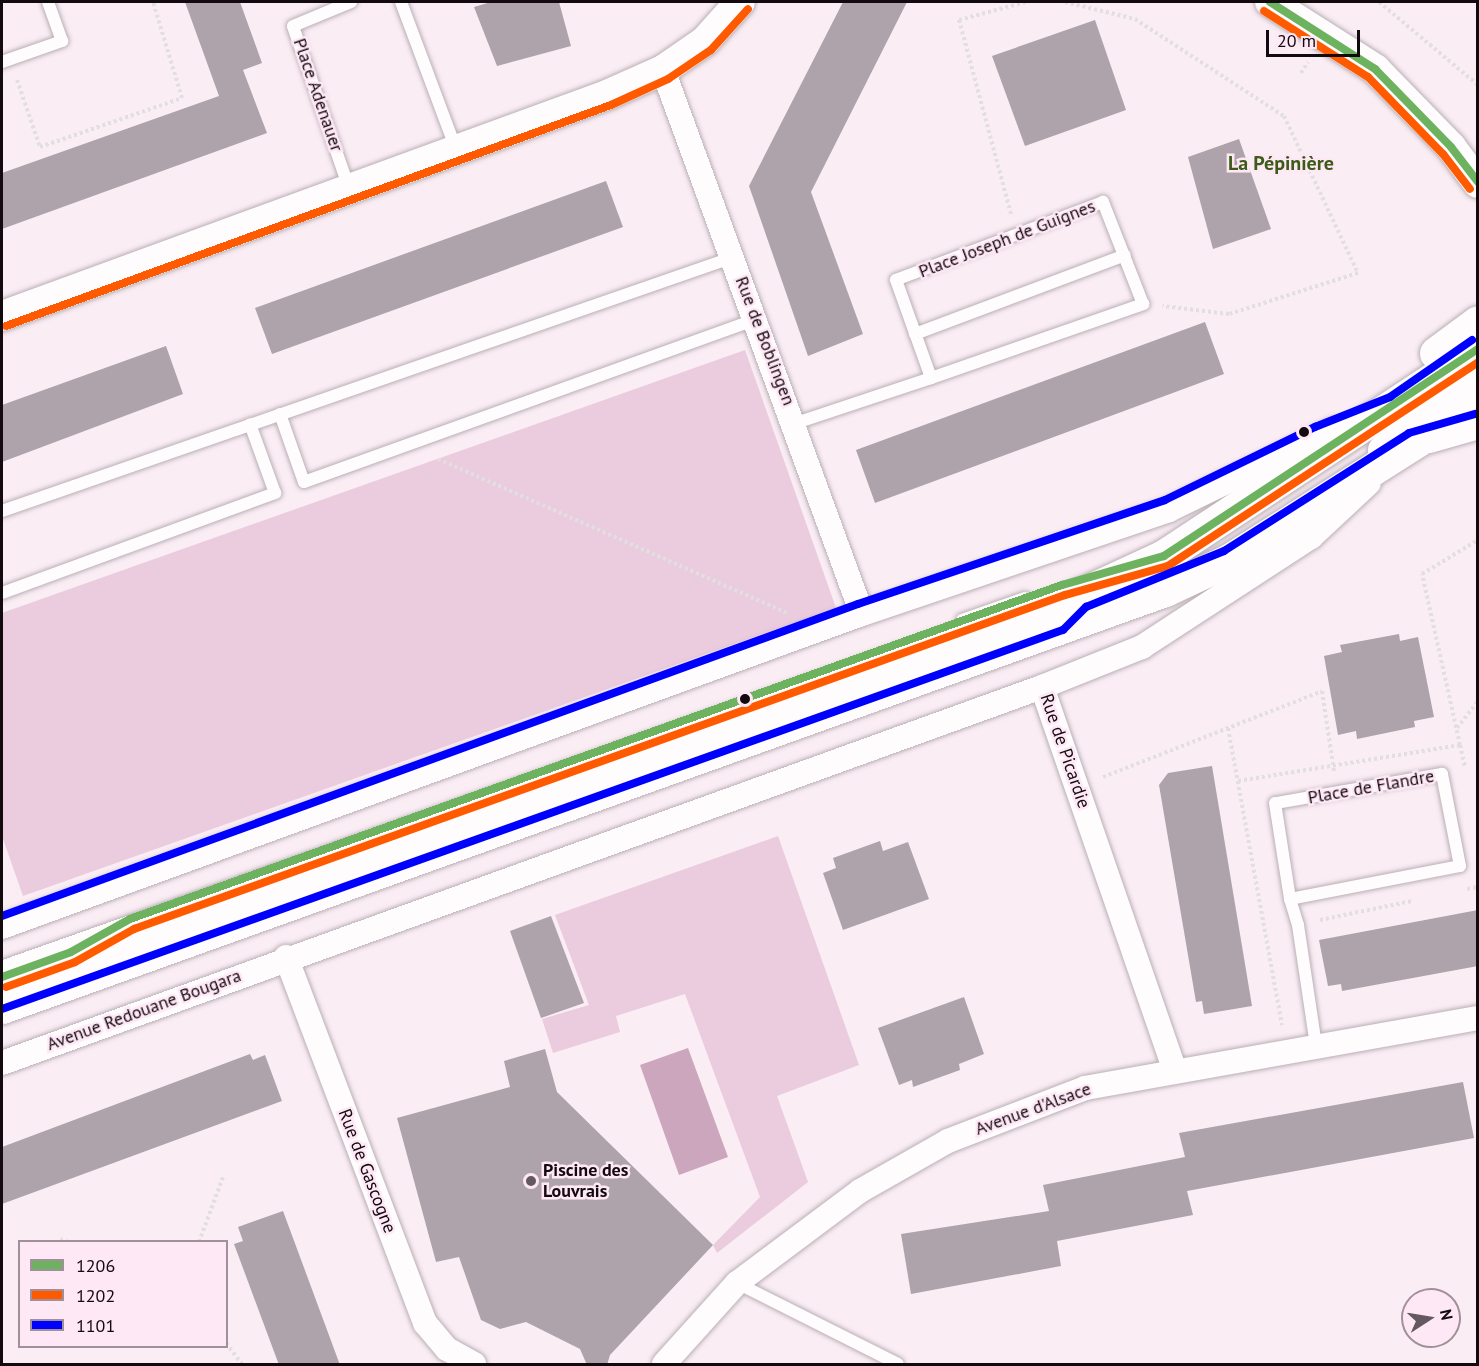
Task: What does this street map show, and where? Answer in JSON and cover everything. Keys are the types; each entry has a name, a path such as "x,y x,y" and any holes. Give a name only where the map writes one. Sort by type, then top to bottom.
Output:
{"main road":[{"path":"1395,406 1418,367 1478,321"},
{"path":"2,977 1072,598 1164,556 1395,406 1478,349"},
{"path":"2,1007 1166,590 1229,560 1345,484 1478,402"}],"street":[{"path":"2,316 457,151 663,70 705,42 740,2"},
{"path":"1270,2 1375,69 1451,147 1478,183"},
{"name":"Rue de Boblingen","path":"663,70 796,423 862,614"},
{"path":"1345,484 1415,422 1478,380"},
{"path":"3,920 862,614 1169,510 1320,436 1395,406"},
{"path":"1414,442 1478,424"},
{"name":"Rue de Picardie","path":"1174,1069 1042,687 1142,646 1311,537 1414,442"},
{"name":"Avenue Redouane Bougara","path":"2,1063 286,957 1042,687"},
{"name":"Rue de Gascogne","path":"286,957 425,1323 447,1349 474,1365"},
{"name":"Avenue d'Alsace","path":"664,1365 738,1283 860,1191 948,1142 1085,1088 1174,1069 1478,1017"}],"lane":[{"path":"5,61 62,41 48,2"},
{"name":"Place Adenauer","path":"350,189 293,26 351,2"},
{"path":"401,2 457,151"},
{"name":"Place Joseph de Guignes","path":"931,378 896,280 1103,202 1143,304"},
{"path":"915,334 1125,255"},
{"path":"2,511 734,256"},
{"path":"796,423 1143,304"},
{"path":"280,414 304,482 756,319"},
{"path":"2,593 275,493 250,424"},
{"path":"2,1020 1069,639 1090,617"},
{"name":"Place de Flandre","path":"1290,899 1460,866 1442,774 1275,803 1290,899 1298,925 1316,1046"},
{"path":"738,1283 898,1365"}],"path":[{"path":"5,61 40,147 182,98 153,2"},
{"path":"1017,235 959,20 1026,2"},
{"path":"1065,2 1135,19 1284,116 1358,273 1229,314 1143,304"},
{"path":"1379,2 1478,85"},
{"path":"406,445 785,610 807,634"},
{"path":"1238,781 1332,763 1460,745 1422,574 1478,540"},
{"path":"1077,787 1322,691 1337,792"},
{"path":"1457,729 1478,701"},
{"path":"1228,728 1287,1050"},
{"path":"1455,891 1478,887"},
{"path":"1298,925 1421,899"},
{"path":"200,1240 223,1177"},
{"path":"228,1346 242,1365"}],"shaded area":[{"path":"745,350 836,608 23,896 2,836 2,613"},
{"path":"778,836 859,1065 777,1096 808,1182 717,1253 713,1245 760,1197 685,994 616,1016 620,1032 553,1053 542,1019 589,1005 555,915"},
{"path":"688,1048 728,1157 679,1175 640,1065"}],"building":[{"path":"185,2 240,2 262,63 243,70 267,133 2,229 2,173 219,96"},
{"path":"491,2 559,2 571,46 497,66 474,7"},
{"path":"843,2 907,2 811,192 863,334 808,356 749,186"},
{"path":"1095,20 1126,110 1025,146 992,56"},
{"path":"1239,139 1271,229 1213,249 1188,157"},
{"path":"606,181 623,227 272,354 255,308"},
{"path":"1205,322 1224,374 875,503 856,450"},
{"path":"166,346 183,394 2,462 2,405"},
{"path":"1399,634 1400,641 1418,637 1434,717 1414,721 1415,727 1357,739 1356,731 1338,735 1324,656 1342,652 1340,645"},
{"path":"1212,766 1252,1006 1204,1014 1202,1001 1196,1002 1159,785 1168,773"},
{"path":"880,841 883,851 908,842 929,899 843,930 823,873 836,868 833,858"},
{"path":"1478,910 1478,966 1342,991 1341,984 1328,986 1319,940"},
{"path":"551,916 584,1003 541,1018 510,931"},
{"path":"964,997 984,1054 959,1064 960,1070 913,1087 912,1080 899,1085 878,1028"},
{"name":"Piscine des Louvrais","path":"545,1049 557,1092 713,1245 610,1355 607,1365 587,1365 580,1349 526,1322 500,1329 481,1320 459,1257 436,1262 397,1118 510,1087 504,1061"},
{"path":"250,1054 253,1060 265,1055 282,1101 2,1204 2,1147"},
{"path":"1463,1082 1474,1138 1187,1191 1193,1215 1057,1241 1061,1266 911,1294 901,1234 1049,1211 1043,1185 1185,1157 1179,1133"},
{"path":"283,1211 340,1365 279,1365 234,1244 243,1241 238,1227"}],"transit line":[{"name":"1206","path":"1270,2 1375,69 1451,147 1478,182"},
{"name":"1202","path":"6,326 611,105 668,79 711,50 748,9"},
{"name":"1202","path":"1264,11 1368,77 1443,154 1470,189"},
{"name":"1101","path":"2,916 858,604 1165,500 1315,427 1390,397 1472,340"},
{"name":"1206","path":"2,977 71,952 130,919 1062,585 1164,556 1478,349"},
{"name":"1202","path":"6,987 75,962 134,929 1065,595 1168,566 1478,362"},
{"name":"1101","path":"2,1009 1063,630 1086,607 1224,551 1409,433 1475,414"}],"place":[{"name":"Piscine des Louvrais","path":"531,1181"}],"district":[{"name":"La Pépinière","path":"1281,163"}]}
